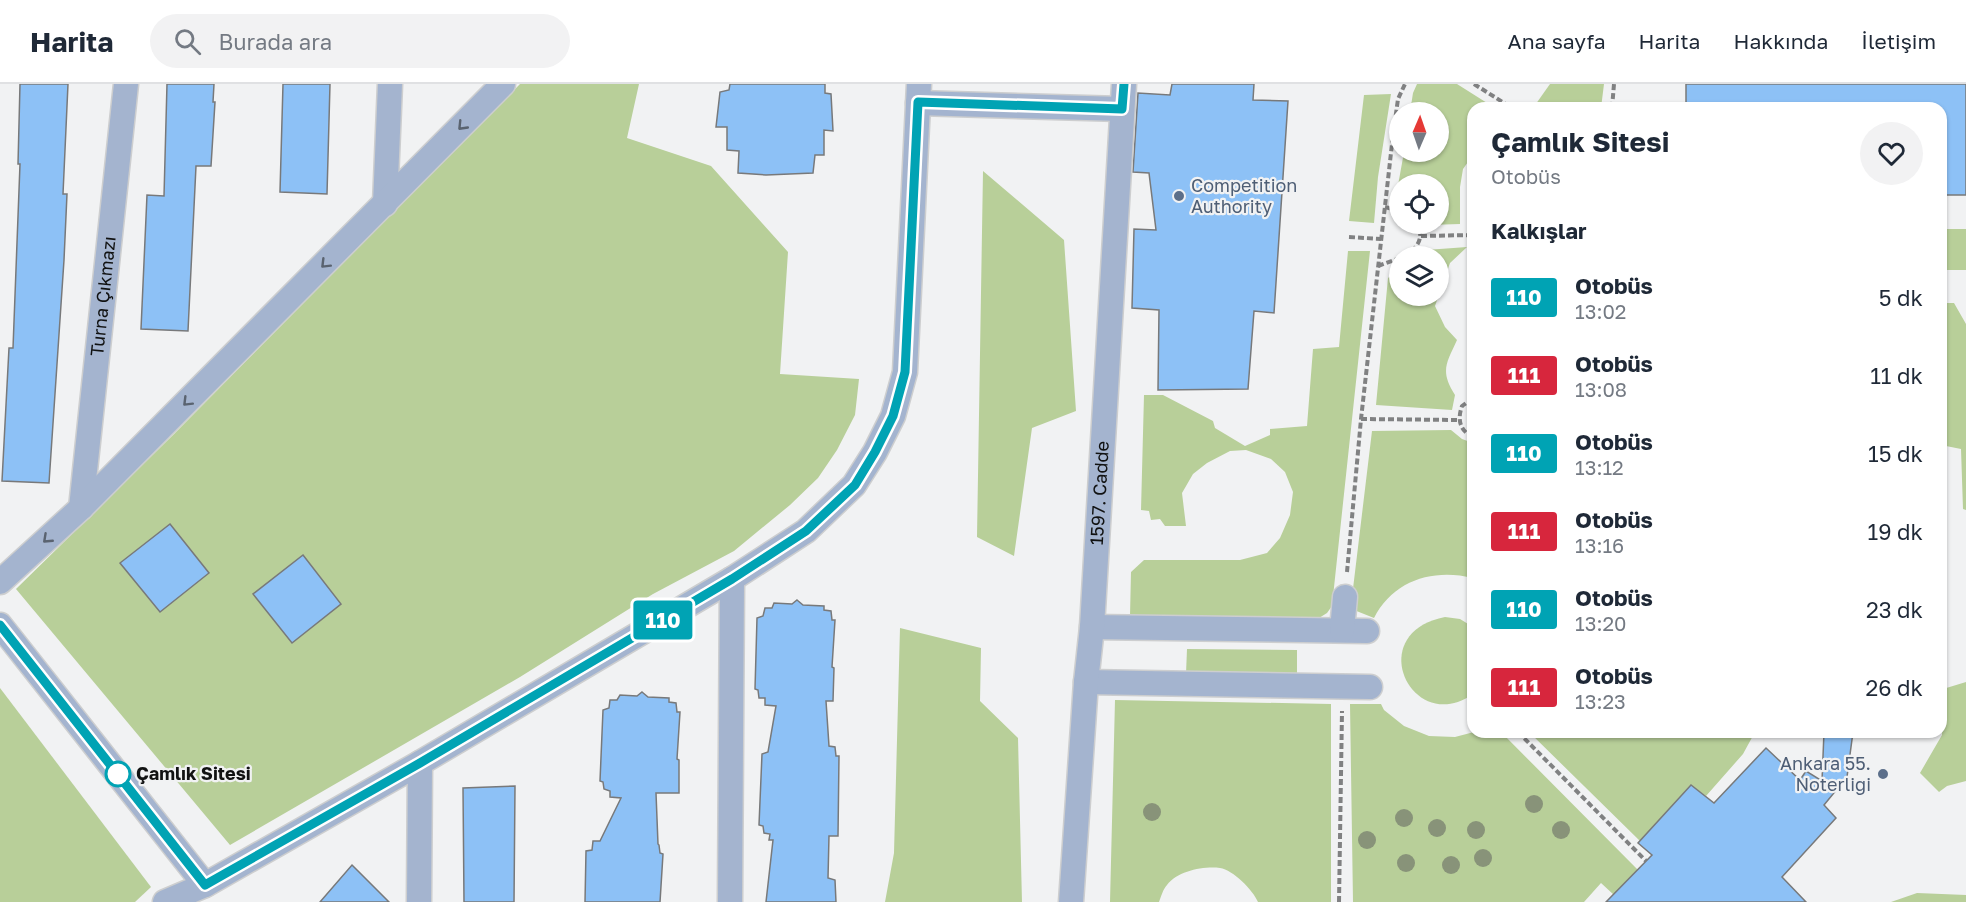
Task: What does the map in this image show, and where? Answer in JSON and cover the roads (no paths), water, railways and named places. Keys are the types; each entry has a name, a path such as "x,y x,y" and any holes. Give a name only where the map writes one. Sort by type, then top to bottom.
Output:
{"street":[{"name":"Turna Çıkmazı","path":"81,508 126,84"},
{"path":"385,204 390,84"},
{"path":"0,582 81,508 503,84"},
{"name":"1597. Cadde","path":"1071,902 1092,627 1124,84"},
{"path":"165,902 205,885 420,763 732,579 806,531 855,485 893,416 905,372 919,93 1122,109"},
{"path":"730,902 732,579"},
{"path":"1342,630 1345,597"},
{"path":"0,625 205,885"},
{"path":"1092,627 1367,631"},
{"path":"1086,682 1342,695 1370,687"},
{"path":"419,902 420,763"}],"place":[{"name":"Competition Authority","path":"1179,196"},
{"name":"Çamlık Sitesi","path":"118,774"},
{"name":"Ankara 55. Noterliği","path":"1883,774"}]}
